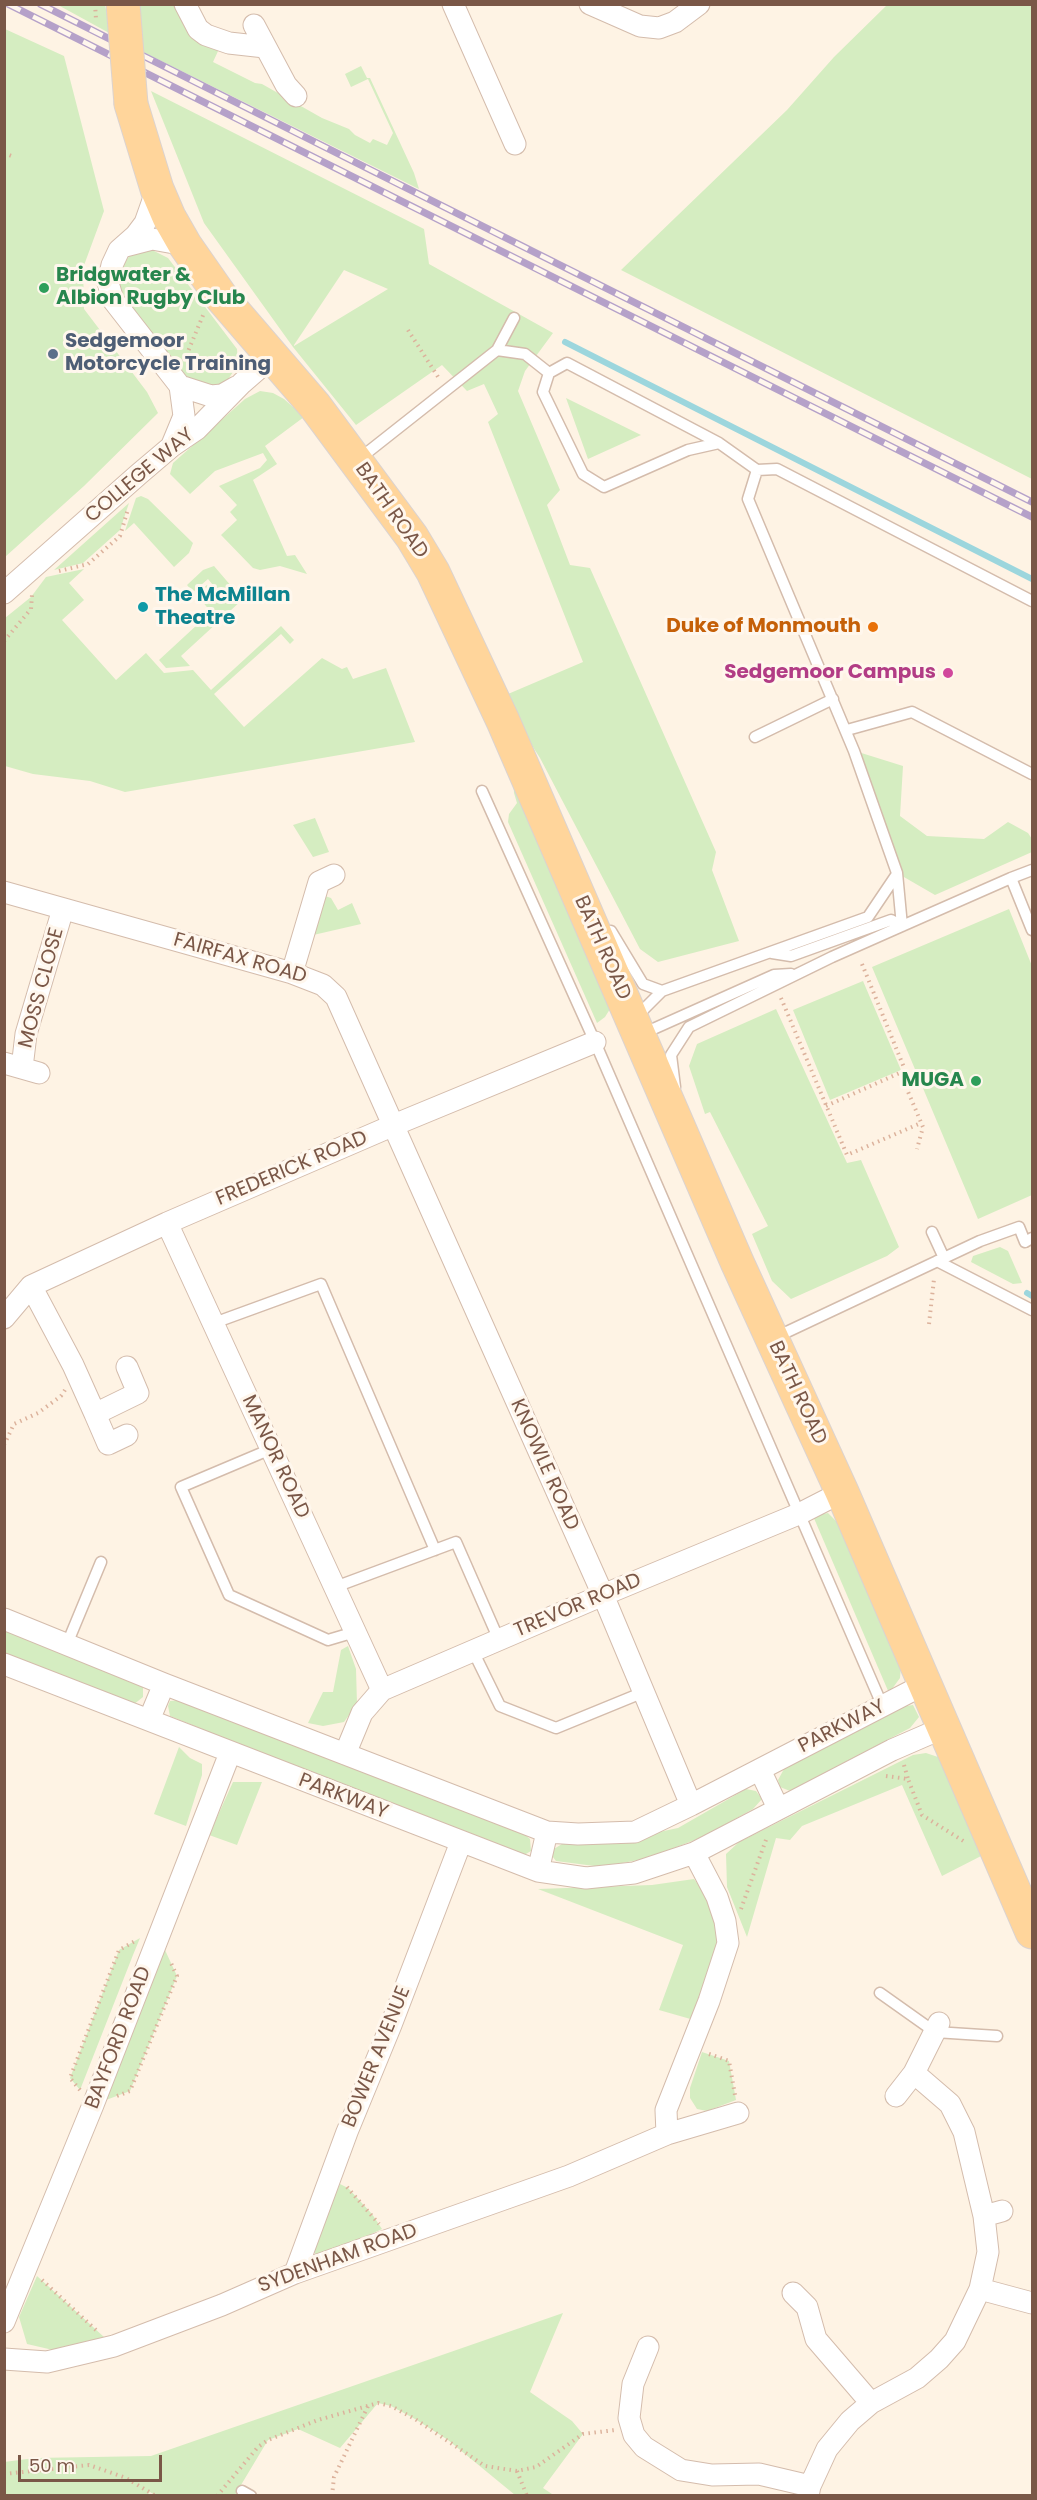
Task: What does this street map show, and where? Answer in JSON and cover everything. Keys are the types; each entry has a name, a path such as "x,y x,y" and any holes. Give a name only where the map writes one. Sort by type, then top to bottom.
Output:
{"main road":[{"name":"BATH ROAD","path":"123,4 131,104 157,189 169,217 185,245 222,298 315,406 412,537 433,572 554,827 680,1128 945,1727 1032,1932"}],"street":[{"path":"185,4 198,29 206,35 229,44 266,47"},
{"path":"453,4 515,144"},
{"path":"590,4 640,26 659,27 675,22 699,4"},
{"path":"254,25 286,85 296,96"},
{"path":"157,189 145,223 124,246 112,265 108,283 113,300 177,383 184,416 172,446"},
{"path":"124,246 153,239 185,245"},
{"name":"COLLEGE WAY","path":"4,593 33,573 139,474 172,446 197,429 242,383 273,356"},
{"path":"177,383 211,396 222,395 242,383"},
{"path":"292,973 319,882 334,876"},
{"name":"FAIRFAX ROAD","path":"4,892 292,973 323,985 336,997 394,1125"},
{"name":"MOSS CLOSE","path":"22,1068 26,1034 63,909"},
{"name":"FREDERICK ROAD","path":"4,1318 31,1286 168,1223 394,1125 595,1042"},
{"name":"KNOWLE ROAD","path":"394,1125 603,1595 691,1805"},
{"name":"MANOR ROAD","path":"168,1223 382,1690"},
{"path":"31,1286 76,1372 94,1414 99,1450 127,1435"},
{"path":"94,1414 138,1393 127,1367"},
{"name":"TREVOR ROAD","path":"345,1754 362,1713 382,1690 801,1513 842,1492"},
{"name":"PARKWAY","path":"4,1618 164,1684 547,1832 578,1834 635,1832 925,1684"},
{"name":"PARKWAY","path":"4,1664 538,1871 586,1878 634,1873 694,1853 892,1750 945,1727"},
{"path":"149,1720 164,1684"},
{"name":"BAYFORD ROAD","path":"4,2322 93,2105 230,1753"},
{"path":"760,1770 778,1808"},
{"path":"538,1871 547,1832"},
{"name":"BOWER AVENUE","path":"295,2273 329,2179 461,1842"},
{"path":"667,2134 666,2110 691,2048 728,1943 725,1921 717,1897 694,1853"},
{"path":"896,2096 915,2073 937,2028"},
{"path":"648,2347 646,2371 630,2401 629,2418 634,2435 644,2446 681,2470 712,2475 759,2474 809,2491 827,2449 850,2421 871,2403 917,2378 939,2359 955,2341 980,2289 993,2214 964,2132 950,2104 915,2073"},
{"name":"SYDENHAM ROAD","path":"4,2360 47,2362 114,2346 222,2305 295,2273 569,2176 667,2134 738,2113"},
{"path":"980,2289 1032,2303"},
{"path":"807,2298 816,2339 871,2403"}],"lane":[{"path":"356,461 497,350 514,318"},
{"path":"497,350 525,354 549,373"},
{"path":"719,443 688,450 604,487 583,474 543,392 549,373 567,363 719,443 757,470 777,469 1032,601"},
{"path":"757,470 748,500 847,730 897,873 902,926"},
{"path":"755,737 833,699"},
{"path":"847,730 912,712 1032,774"},
{"path":"482,791 595,1042 801,1513 883,1707"},
{"path":"680,1128 671,1055 689,1027 797,974 1032,870"},
{"path":"797,974 774,975 639,1033 639,1014 663,991 868,917 897,873"},
{"path":"1011,878 1032,930"},
{"path":"606,920 616,941 643,984 663,991"},
{"path":"769,953 791,956 891,920 902,926"},
{"path":"772,1339 940,1259 1019,1227 1025,1242 1032,1238"},
{"path":"932,1232 940,1259 1032,1310"},
{"path":"214,1323 321,1284 435,1550"},
{"path":"271,1449 181,1488 230,1595 328,1641 355,1632"},
{"path":"335,1587 456,1542 499,1640"},
{"path":"67,1644 101,1562"},
{"path":"473,1651 500,1706 556,1728 644,1692"},
{"path":"880,1993 937,2028 997,2036"}],"path":[{"path":"4,153 14,157"},
{"path":"177,383 205,309 222,298"},
{"path":"408,330 447,391"},
{"path":"4,642 31,609 33,573 88,564 120,536 139,474"},
{"path":"862,964 905,1070 903,1080 923,1127 917,1149"},
{"path":"781,998 847,1155 921,1123"},
{"path":"826,1106 905,1070"},
{"path":"929,1324 940,1259"},
{"path":"4,1445 14,1425 38,1413 62,1396 76,1372"},
{"path":"849,1772 908,1779 922,1815 967,1843"},
{"path":"728,1943 778,1808"},
{"path":"162,1929 177,1976 130,2091 93,2105 70,2078 119,1950 162,1929"},
{"path":"691,2048 729,2061 738,2113"},
{"path":"329,2179 348,2188 372,2214 389,2240"},
{"path":"26,2266 114,2346"},
{"path":"217,2496 258,2447 268,2440 318,2420 378,2403 391,2406 441,2434 484,2466 517,2471 536,2466 583,2434 619,2430 634,2435"},
{"path":"332,2496 334,2477 368,2405"},
{"path":"4,2474 89,2465 126,2478 156,2496"},
{"path":"517,2471 527,2496"}],"green space":[{"path":"58,5 105,5 111,34"},
{"path":"139,5 176,5 219,49 213,62 255,83 262,84 322,118 349,129 370,143 373,139 387,145 393,133 368,79 351,87 345,74 361,66 367,78 370,78 414,173 419,189 137,49"},
{"path":"887,5 1032,5 1032,479 621,270 787,110 834,57"},
{"name":"Bridgwater & Albion Rugby Club","path":"5,29 64,56 104,211 83,268 84,309 147,392 158,413 84,486 5,557"},
{"path":"151,91 424,229 429,264 553,333 525,371 518,391 560,490 547,505 570,565 590,568 716,852 712,870 739,941 658,962 640,949 540,758 501,697 583,662 488,422 498,414 484,384 467,391 442,365 356,425 293,347 204,223","holes":["344,270 388,289 294,346"]},
{"path":"134,250 152,250 168,258 237,349 238,365 226,382 209,390 190,383 116,287 120,268"},
{"path":"260,391 273,393 284,399 304,417 265,446 277,464 253,480 287,556 295,555 307,574 280,566 260,570 253,568 221,535 237,520 230,512 237,505 219,486 260,468 267,460 263,453 215,471 190,494 170,474 173,463 245,399"},
{"path":"566,398 641,435 588,459"},
{"path":"141,496 148,499 193,543 189,553 174,567 134,523 125,531 136,498"},
{"path":"129,503 120,530 83,563 54,570"},
{"path":"214,566 232,587 222,596 208,579 193,592 187,585 203,570"},
{"path":"84,569 69,583 84,600 62,620 116,680 146,653 164,673 193,670 211,690 281,626 294,640 290,644 281,634 214,694 244,727 322,658 342,669 347,667 353,679 386,668 415,742 125,792 90,781 33,774 5,766 5,618 31,597 46,577"},
{"path":"207,585 222,602 234,591 242,600 181,656 190,666 166,668 159,660 211,612 196,594"},
{"path":"855,751 903,766 900,816 927,836 984,839 1008,822 1028,833 1032,839 1032,852 935,895 897,873"},
{"path":"513,776 610,1009 597,1023 508,822 509,814 517,803"},
{"path":"315,818 329,852 313,857 293,825"},
{"path":"325,896 331,898 338,910 352,903 361,924 309,936"},
{"name":"MUGA","path":"1009,909 1032,966 1032,1195 978,1219 872,967"},
{"path":"863,981 901,1070 830,1100 793,1010"},
{"path":"776,1009 847,1163 861,1160 899,1247 887,1256 791,1299 772,1281 752,1234 768,1226 710,1112 705,1114 689,1066 697,1044"},
{"path":"1000,1247 1008,1251 1022,1283 1013,1284 971,1262 973,1256"},
{"path":"828,1513 837,1522 902,1654 900,1678 889,1693 813,1516"},
{"path":"4,1628 143,1682 143,1697 133,1705 5,1654"},
{"path":"348,1646 356,1669 357,1704 344,1722 323,1726 308,1723 323,1692 333,1692 341,1650"},
{"path":"182,1700 524,1834 530,1839 531,1851 519,1858 170,1716 168,1706 170,1701"},
{"path":"913,1705 919,1717 910,1728 790,1791 780,1787 778,1780 784,1769 899,1707"},
{"path":"179,1747 190,1758 202,1764 202,1775 186,1826 154,1814"},
{"path":"926,1753 941,1758 985,1854 942,1876 902,1785 802,1826 790,1840 776,1838 747,1937 727,1887 726,1854 739,1842 913,1755"},
{"path":"233,1782 262,1782 237,1845 209,1835"},
{"path":"746,1789 756,1791 762,1799 753,1809 705,1836 648,1858 602,1867 556,1861 549,1852 562,1844 641,1840 659,1832 678,1828"},
{"path":"694,1879 713,1904 721,1937 701,2022 659,2010 683,1945 538,1889 652,1885"},
{"path":"140,1938 80,2090 70,2078 119,1950"},
{"path":"165,1950 177,1976 130,2091 106,2100"},
{"path":"702,2052 729,2061 736,2100 707,2111 697,2109 690,2098 690,2088"},
{"path":"340,2184 348,2188 372,2214 382,2229 326,2255 315,2255 315,2241"},
{"path":"37,2276 104,2337 53,2350 27,2344 19,2317"},
{"path":"563,2313 530,2392 572,2421 583,2434 543,2488 555,2496 515,2495 448,2440 391,2406 378,2403 340,2448 298,2429 268,2440 235,2495 156,2496 150,2492 146,2496 5,2495 4,2462 35,2458 151,2456"}],"waterway":[{"path":"565,342 1032,579"},
{"path":"1027,1293 1032,1296"}],"railway":[{"path":"8,4 1032,517"},
{"path":"40,4 1032,502"}],"place":[{"name":"Bridgwater & Albion Rugby Club","path":"44,288"},
{"name":"Sedgemoor Motorcycle Training","path":"53,354"},
{"name":"The McMillan Theatre","path":"143,607"},
{"name":"Duke of Monmouth","path":"873,627"},
{"name":"Sedgemoor Campus","path":"948,673"},
{"name":"MUGA","path":"976,1081"}]}
